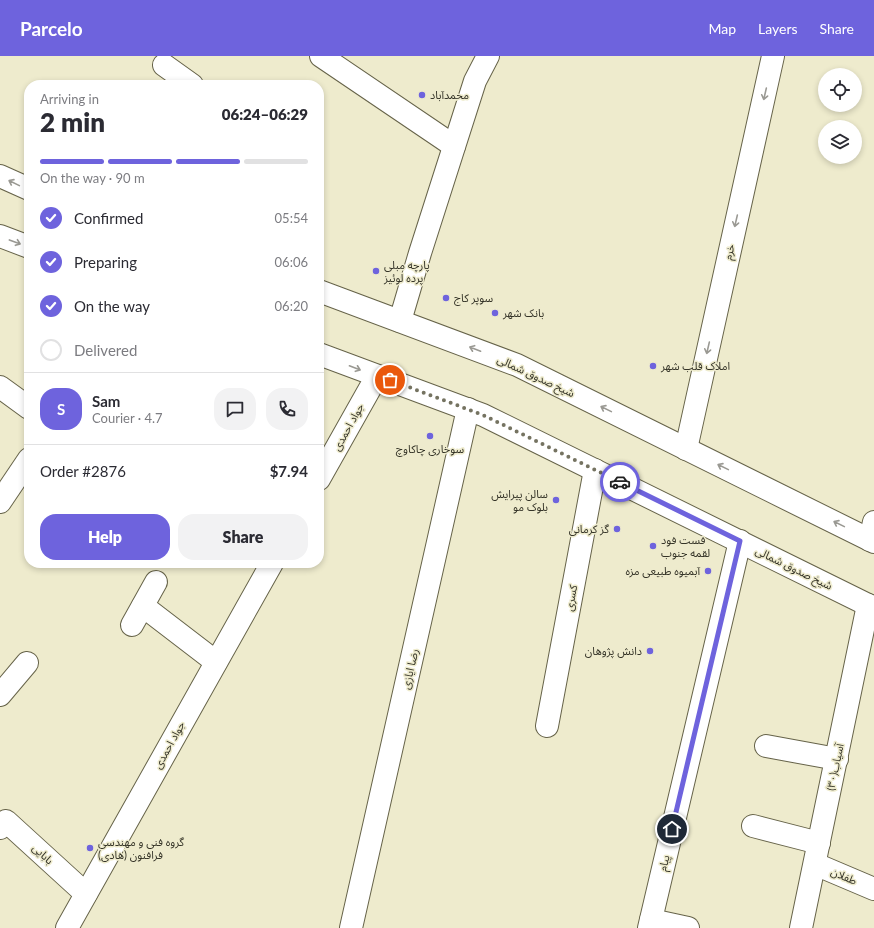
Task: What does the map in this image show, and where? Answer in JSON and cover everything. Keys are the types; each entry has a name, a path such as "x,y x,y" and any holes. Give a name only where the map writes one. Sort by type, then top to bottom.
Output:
{"street":[{"path":"321,56 454,146"},
{"path":"400,321 475,81 488,56"},
{"name":"خرم","path":"686,449 773,56"},
{"path":"164,65 185,80"},
{"path":"0,176 24,187"},
{"path":"0,236 24,245"},
{"name":"شیخ صدوق شمالی","path":"324,293 517,365 686,449 873,535"},
{"name":"شیخ صدوق شمالی","path":"324,356 492,419 871,607"},
{"name":"جواد احمدی","path":"324,470 377,376"},
{"path":"0,387 24,404"},
{"name":"رضا ایازی","path":"351,928 468,409"},
{"path":"0,502 24,466"},
{"name":"کسری","path":"547,726 595,470"},
{"name":"پیام","path":"650,924 740,541"},
{"name":"جواد احمدی","path":"67,928 269,568"},
{"path":"132,625 156,582"},
{"path":"142,606 216,662"},
{"name":"آسیاب(۳۰)","path":"801,928 836,760 871,607"},
{"path":"2,687 26,663"},
{"path":"766,746 836,760"},
{"name":"بابایی","path":"0,828 6,821 86,894"},
{"name":"طفلان","path":"753,826 817,854 874,889"},
{"path":"650,924 688,928"}],"way so far":[{"path":"390,380 483,415 620,482"}],"place":[{"name":"محمدآباد","path":"422,95"},
{"name":"پارچه مبلی پرده لوئیز","path":"376,271"},
{"name":"سوپر کاج","path":"446,298"},
{"name":"بانک شهر","path":"495,313"},
{"name":"املاک قلب شهر","path":"653,366"},
{"name":"سوخاری چاکاوچ","path":"430,436"},
{"name":"سالن پیرایش بلوک مو","path":"556,500"},
{"name":"گز کرمانی","path":"617,529"},
{"name":"فست فود لقمه جنوب","path":"653,546"},
{"name":"آبمیوه طبیعی مزه","path":"708,571"},
{"name":"دانش پژوهان","path":"650,651"},
{"name":"گروه فنی و مهندسی فرافنون (هادی)","path":"90,848"}],"route":[{"path":"620,482 740,541 672,829"}]}
